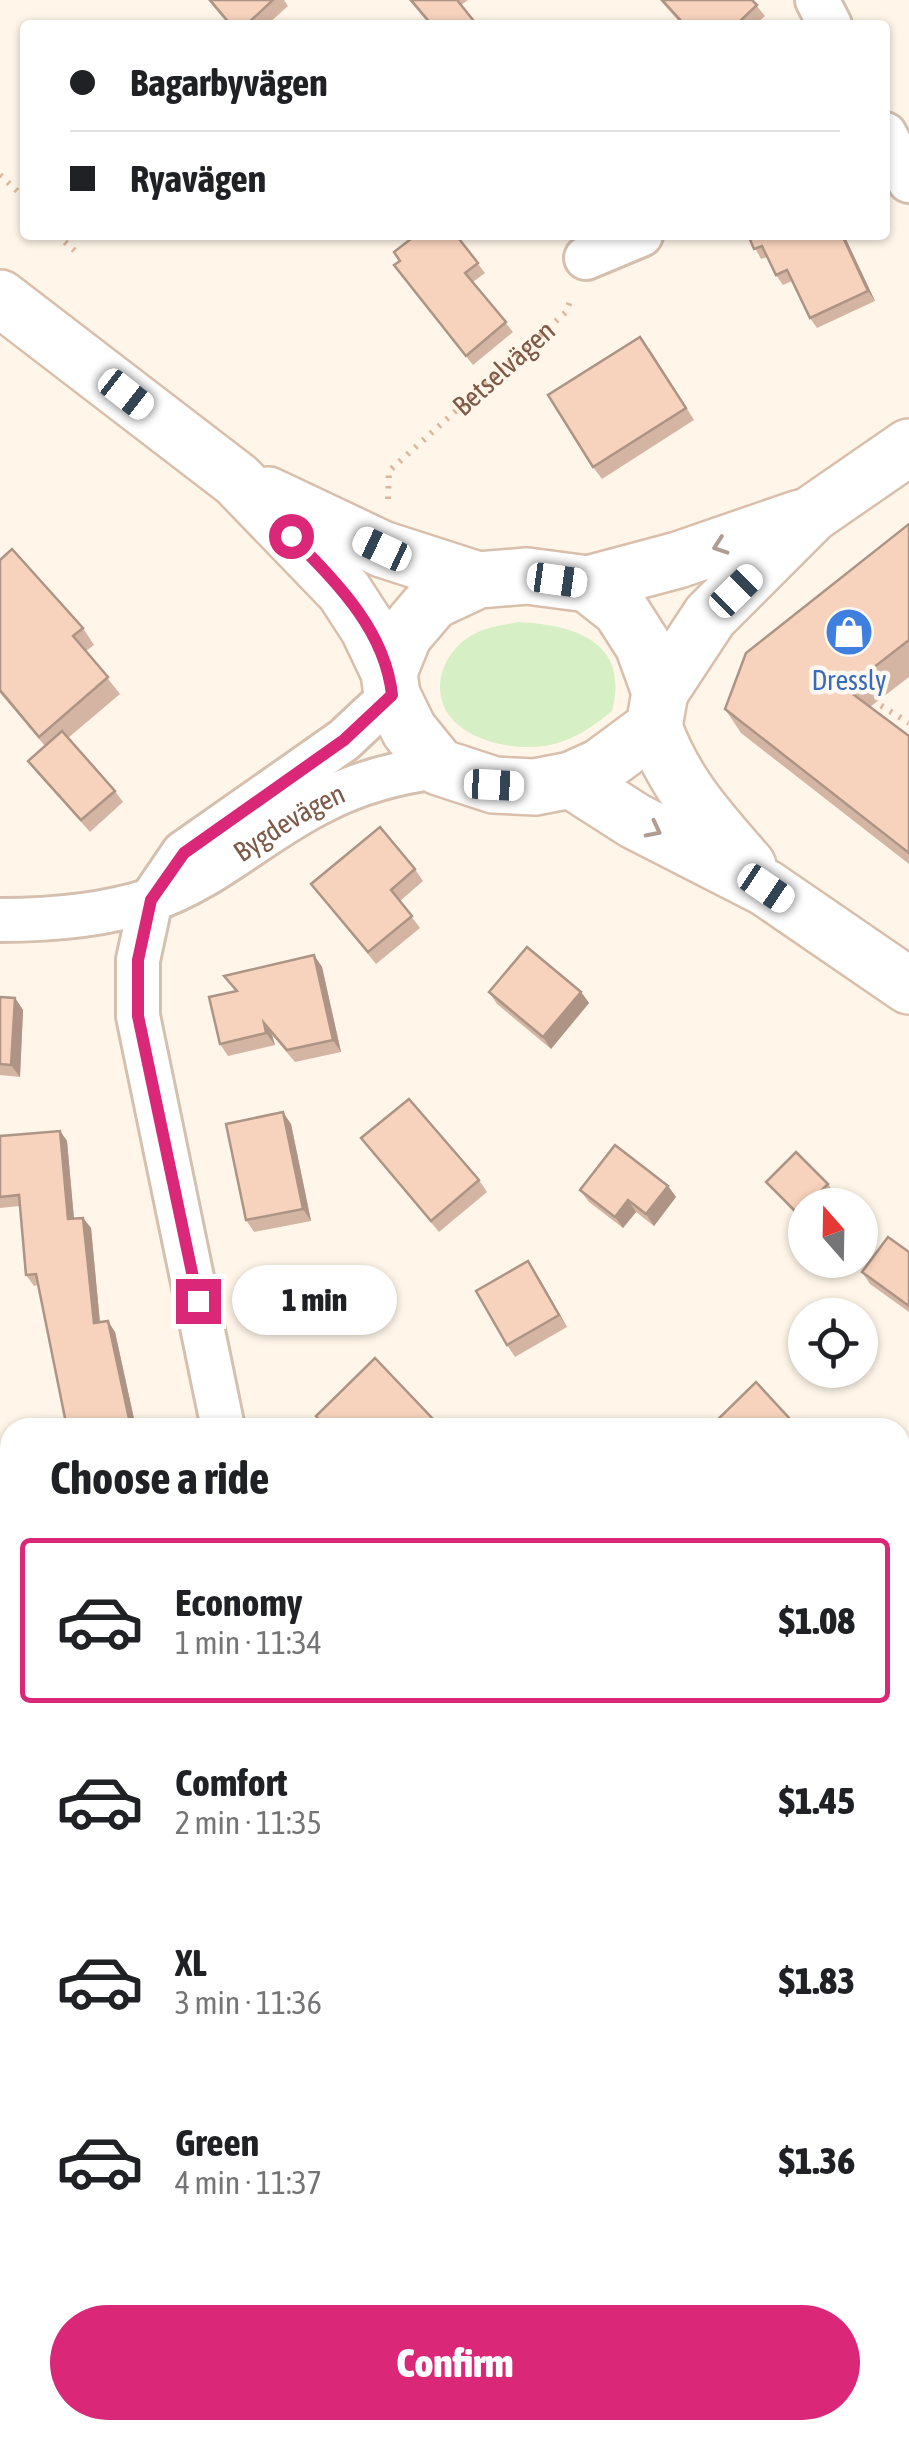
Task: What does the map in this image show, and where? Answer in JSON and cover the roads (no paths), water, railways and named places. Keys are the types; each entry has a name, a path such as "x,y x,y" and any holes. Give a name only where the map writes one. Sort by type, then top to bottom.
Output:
{"street":[{"path":"890,144 909,181"},
{"path":"586,258 629,240"},
{"path":"0,298 237,480 344,591 368,628 409,730 440,767 494,785 535,787 571,780 600,768 657,709 710,616 812,514 909,446"},
{"path":"237,480 382,549 478,580"},
{"path":"390,684 404,635 433,602 478,580 527,576 588,584 678,560 812,514"},
{"path":"588,584 620,609 643,645 666,761 686,795 766,888"},
{"name":"Bygdevägen","path":"151,900 184,853 344,740 390,684"},
{"name":"Bygdevägen","path":"0,920 58,920 151,900 196,880 321,801 383,776 440,767"},
{"path":"571,780 635,820 766,888 909,986"},
{"path":"151,900 138,960 138,1016 228,1418"}],"place":[{"name":"Dressly","path":"849,632"}]}
